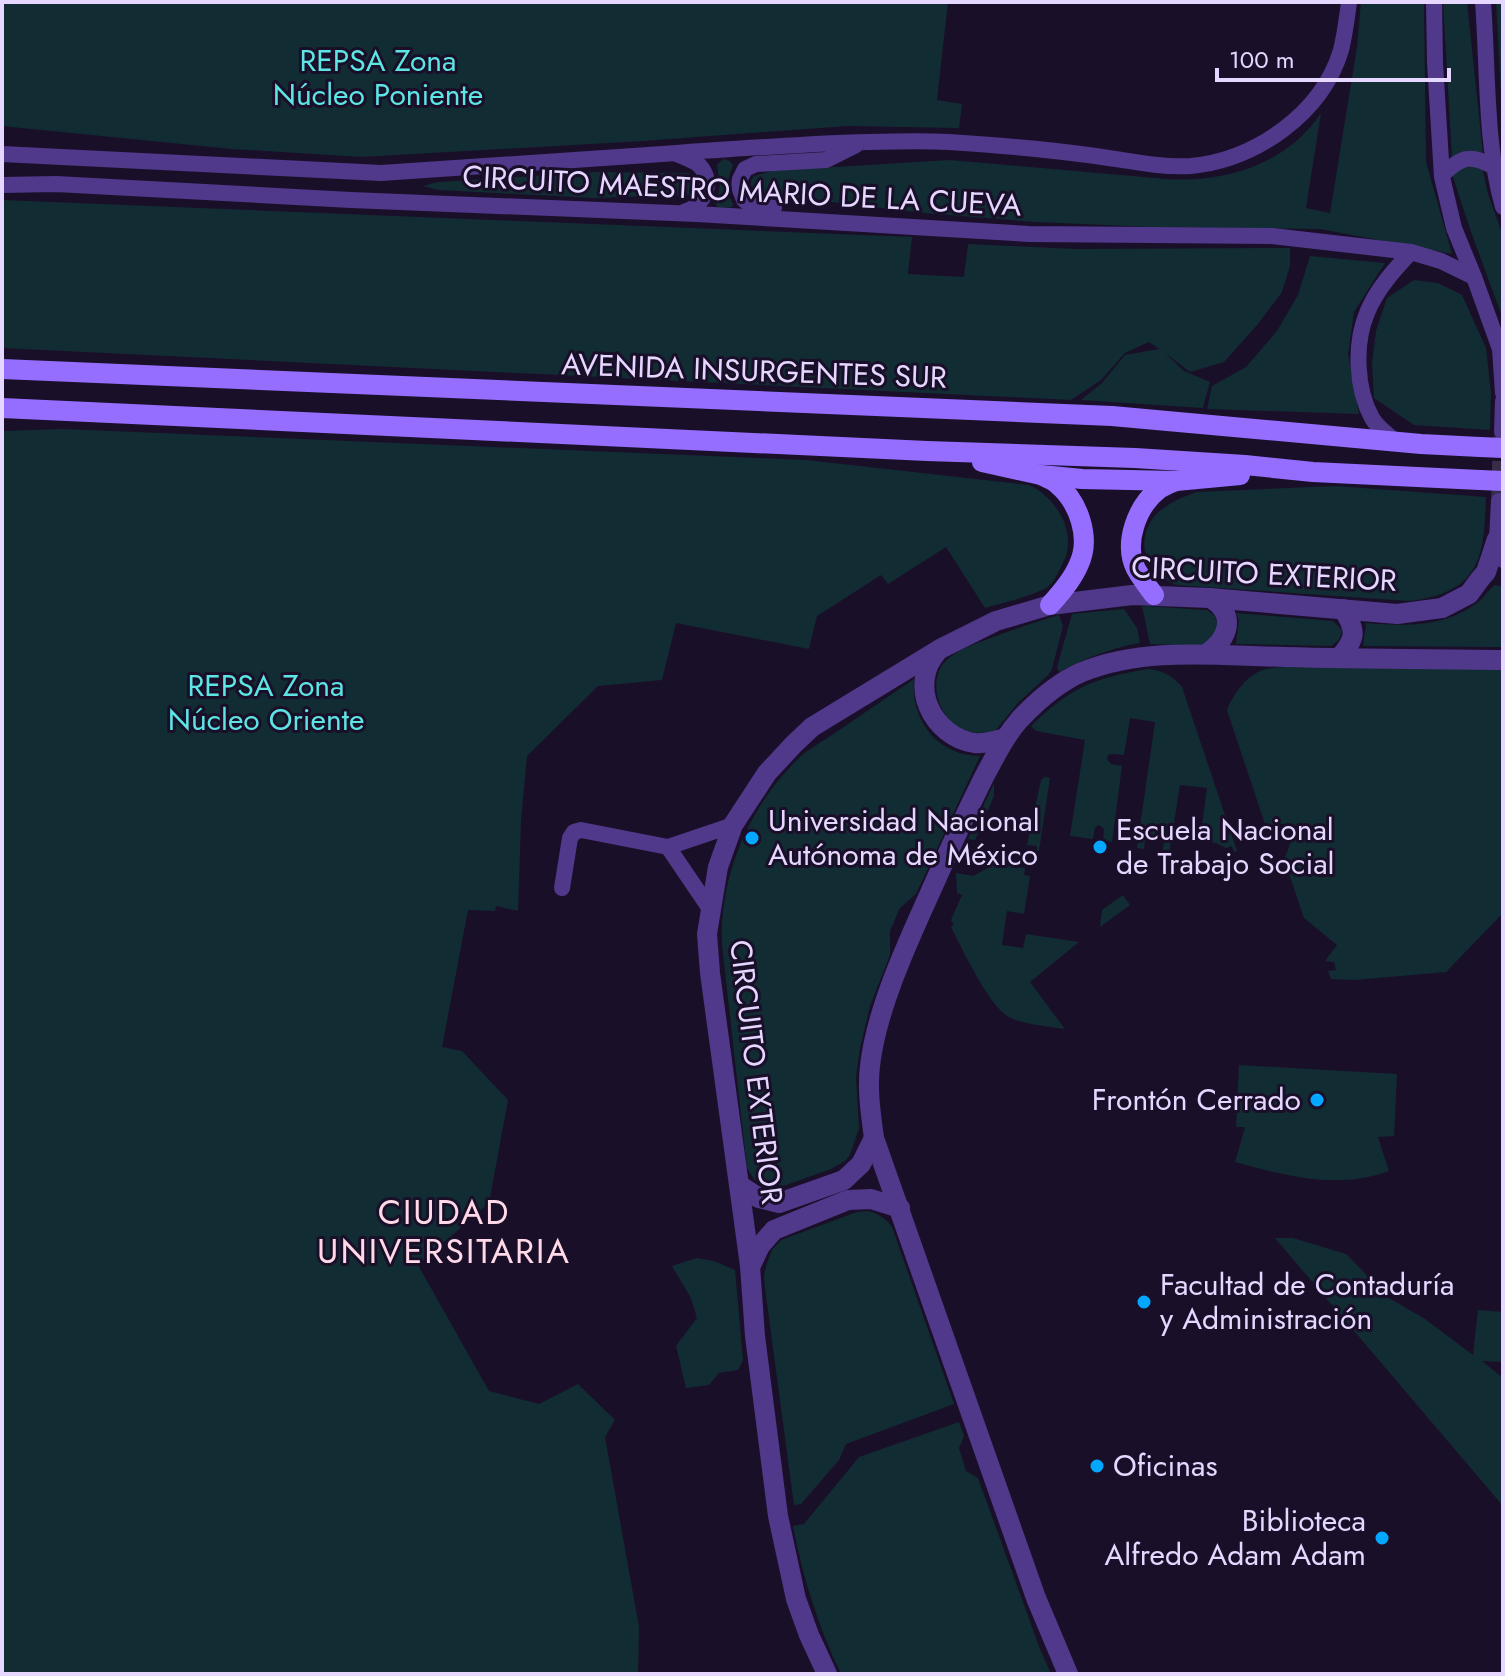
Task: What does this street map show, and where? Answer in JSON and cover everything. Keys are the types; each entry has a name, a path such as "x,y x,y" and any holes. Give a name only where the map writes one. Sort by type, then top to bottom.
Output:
{"main road":[{"name":"AVENIDA INSURGENTES SUR","path":"3,369 1112,416 1480,447 1502,440"},
{"path":"2,408 1172,460 1313,472 1480,480 1501,491"},
{"path":"927,451 1041,475 1082,479 1176,481 1313,472"},
{"path":"1041,475 1057,484 1074,504 1083,539 1080,564 1050,605"},
{"path":"1154,595 1136,569 1131,556 1131,536 1146,502 1176,481"}],"street":[{"name":"CIRCUITO MAESTRO MARIO DE LA CUEVA","path":"2,154 381,173 725,148 904,141 1082,154 1170,166 1211,163 1250,150 1298,116 1332,70 1346,29 1349,2"},
{"path":"1434,2 1442,175 1454,228 1502,351 1503,393"},
{"path":"1483,2 1494,167 1503,207"},
{"path":"861,142 819,161 752,165 742,172 739,187 744,200 751,205 842,211 866,223"},
{"path":"675,214 697,206 706,193 707,185 698,164 677,153"},
{"path":"1442,175 1465,158 1482,160 1494,167"},
{"name":"CIRCUITO MAESTRO MARIO DE LA CUEVA","path":"2,185 56,184 866,223 1029,234 1272,236 1411,252 1474,277"},
{"path":"1394,440 1373,420 1363,394 1357,358 1366,315 1380,290 1411,252"},
{"path":"1502,440 1503,401"},
{"name":"CIRCUITO EXTERIOR","path":"827,1674 796,1599 778,1516 755,1336 750,1266 710,973 707,934 710,909 718,867 733,825 767,773 812,727 940,649 996,621 1050,605 1132,595 1210,598 1397,614 1442,608 1469,594 1486,572 1497,539 1501,491"},
{"name":"CIRCUITO EXTERIOR","path":"1497,539 1503,560"},
{"path":"1206,654 1222,640 1227,626 1222,607 1210,598"},
{"path":"1339,658 1352,644 1353,626 1343,609"},
{"path":"940,649 927,666 924,686 927,706 932,715 947,732 968,741 988,743 1005,738"},
{"path":"1068,1674 1036,1598 874,1138 869,1108 870,1066 877,1032 901,960 938,875 1005,738 1039,701 1081,672 1150,656 1206,654 1503,660"},
{"path":"562,888 570,838 574,832 581,830 668,847 733,825"},
{"path":"668,847 710,909"},
{"path":"739,1185 759,1198 779,1203 792,1199 844,1180 861,1164 874,1138"},
{"path":"750,1266 760,1246 774,1230 848,1200 871,1199 900,1208"}],"green space":[{"name":"REPSA Zona Núcleo Poniente","path":"2,2 948,2 937,100 962,104 959,128 847,126 361,157 232,149 2,126"},
{"path":"1361,2 1424,2 1426,162 1452,254 1320,229 1036,222 924,213 756,193 751,187 754,176 771,171 949,160 1166,179 1211,178 1253,167 1273,157 1307,131 1321,113 1306,208 1330,213 1357,47"},
{"path":"1443,2 1467,2 1483,154 1452,158"},
{"path":"1496,2 1503,2 1503,128"},
{"path":"723,159 733,165 728,184 733,204 732,207 719,208 716,205 720,185 717,165"},
{"path":"1462,165 1482,167 1503,236 1503,319 1452,174"},
{"path":"597,172 688,173 695,177 697,185 688,195 594,198 438,190 423,186 438,182"},
{"path":"2,200 912,237 908,274 964,277 968,244 1077,249 1290,248 1290,266 1282,292 1224,362 1190,372 1164,352 1184,371 1210,382 1203,408 1081,400 1102,383 1125,355 1159,349 1149,342 1125,353 1101,380 1071,400 2,348"},
{"path":"1310,256 1385,263 1354,312 1348,354 1359,414 1207,409 1212,386 1246,367 1277,331 1298,295"},
{"path":"1414,280 1438,283 1462,295 1486,348 1491,393 1490,430 1414,425 1374,398 1372,363 1376,331 1387,298"},
{"name":"REPSA Zona Núcleo Oriente","path":"64,429 806,460 1029,485 1046,496 1064,522 1067,552 1050,585 1029,595 985,608 946,547 888,584 881,575 817,616 809,649 676,623 662,680 598,686 527,756 518,911 496,906 495,911 468,910 442,1047 462,1051 508,1100 489,1203 418,1265 489,1391 539,1404 578,1384 615,1420 605,1437 639,1627 638,1674 2,1674 2,431"},
{"path":"1335,486 1486,497 1483,538 1474,568 1451,590 1410,601 1176,585 1158,573 1147,558 1145,539 1153,518 1167,505 1191,494"},
{"path":"1495,585 1503,588 1503,647 1363,646 1366,623 1409,625 1451,617 1479,601"},
{"path":"1142,606 1207,610 1215,616 1218,626 1212,640 1198,646 1150,644"},
{"path":"1124,609 1137,628 1140,643 1098,654 1059,672 1057,667 1072,614"},
{"path":"1236,613 1333,621 1342,633 1331,646 1236,644 1239,620"},
{"path":"1059,615 1063,626 1052,669 995,731 968,732 951,722 940,704 936,684 942,666 949,658 978,643"},
{"path":"1503,667 1503,913 1446,972 1331,979 1328,971 1336,970 1334,962 1325,961 1337,945 1304,918 1284,859 1291,831 1284,824 1266,827 1227,710 1233,697 1254,674 1272,668"},
{"path":"1148,669 1167,674 1182,687 1237,851 1234,852 1232,846 1226,848 1200,840 1207,788 1180,785 1169,854 1162,853 1164,843 1156,833 1145,841 1144,849 1137,848 1155,722 1130,718 1124,755 1112,754 1107,759 1111,764 1122,766 1112,842 1103,841 1104,829 1099,825 1095,827 1093,839 1070,836 1085,740 1036,731 1031,726 1084,686"},
{"path":"914,679 917,708 929,732 951,750 980,756 916,894 900,908 890,931 890,955 870,1006 860,1048 856,1077 859,1128 850,1155 831,1169 775,1189 754,1179 747,1168 722,945 722,919 732,867 753,818 783,775 801,756"},
{"path":"1050,778 1037,851 1037,846 1027,845 1041,780"},
{"path":"994,783 994,796 975,840 968,839"},
{"path":"995,864 1025,868 1024,875 1030,876 1024,914 1007,911 1002,945 1023,948 1026,934 1079,942 1030,982 1065,1029 1022,1022 1001,1011 977,976 951,927 962,895 957,893 956,873 973,876"},
{"path":"1123,895 1130,905 1100,927 1102,910"},
{"name":"Frontón Cerrado","path":"1239,1065 1397,1074 1394,1136 1378,1137 1389,1171 1350,1180 1312,1179 1235,1162 1245,1127 1236,1127"},
{"path":"867,1211 881,1216 892,1227 954,1404 846,1444 839,1460 801,1504 794,1505 764,1275 772,1250 781,1240"},
{"path":"1275,1238 1293,1238 1346,1254 1389,1298 1425,1319 1473,1355 1478,1310 1503,1312 1503,1362 1482,1361 1503,1378 1503,1506"},
{"path":"697,1258 735,1270 743,1360 738,1370 719,1373 709,1385 686,1388 676,1346 697,1318 691,1298 672,1266"},
{"path":"959,1422 964,1436 959,1448 966,1471 978,1478 1051,1674 841,1674 812,1602 793,1526 804,1524 859,1457"}],"tunnel":[{"path":"1499,501 1501,437"}],"place":[{"name":"Universidad Nacional Autónoma de México","path":"752,838"},
{"name":"Escuela Nacional de Trabajo Social","path":"1100,847"},
{"name":"Frontón Cerrado","path":"1317,1100"},
{"name":"Facultad de Contaduría y Administración","path":"1144,1302"},
{"name":"Oficinas","path":"1097,1466"},
{"name":"Biblioteca Alfredo Adam Adam","path":"1382,1538"}],"district":[{"name":"CIUDAD UNIVERSITARIA","path":"444,1232"}]}
